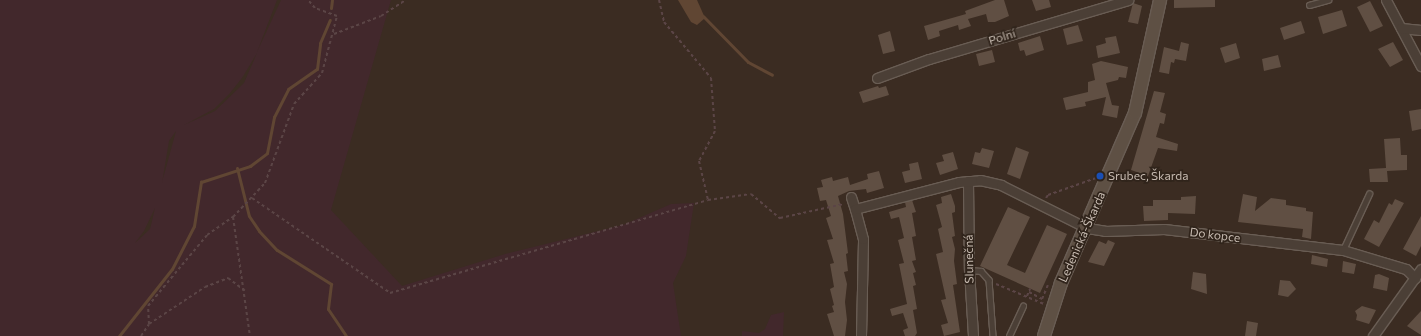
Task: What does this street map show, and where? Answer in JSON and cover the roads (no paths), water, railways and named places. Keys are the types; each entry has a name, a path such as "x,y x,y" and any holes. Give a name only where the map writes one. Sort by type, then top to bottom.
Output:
{"main road":[{"name":"Ledenická-Škarda","path":"1044,336 1061,283 1087,228 1135,113 1160,0"}],"street":[{"name":"Polní","path":"877,78 929,59 1128,0"},
{"path":"1386,0 1421,66"},
{"path":"1401,28 1421,30"},
{"path":"855,209 968,181 980,180 1001,185 1044,205 1087,228"},
{"name":"Slunečná","path":"968,181 968,270 973,336"},
{"path":"851,197 863,239 861,336"},
{"name":"Do kopce","path":"1087,228 1105,231 1164,229 1343,250 1406,270 1416,278"},
{"path":"1373,336 1421,269"}],"lane":[{"path":"1309,5 1328,0"},
{"path":"1343,250 1369,194"},
{"path":"968,270 985,272 989,284 993,336"},
{"path":"1009,336 1023,306"}],"waterway":[{"path":"331,8 332,0"},
{"path":"703,16 748,62 772,75"},
{"path":"119,336 172,269 194,226 201,182 250,166 267,153 274,117 288,89 317,69 320,43 330,20"},
{"path":"237,168 249,216 259,231 277,250 331,284 328,309 346,336"}],"place":[{"name":"Srubec, Škarda","path":"1100,176"}]}
